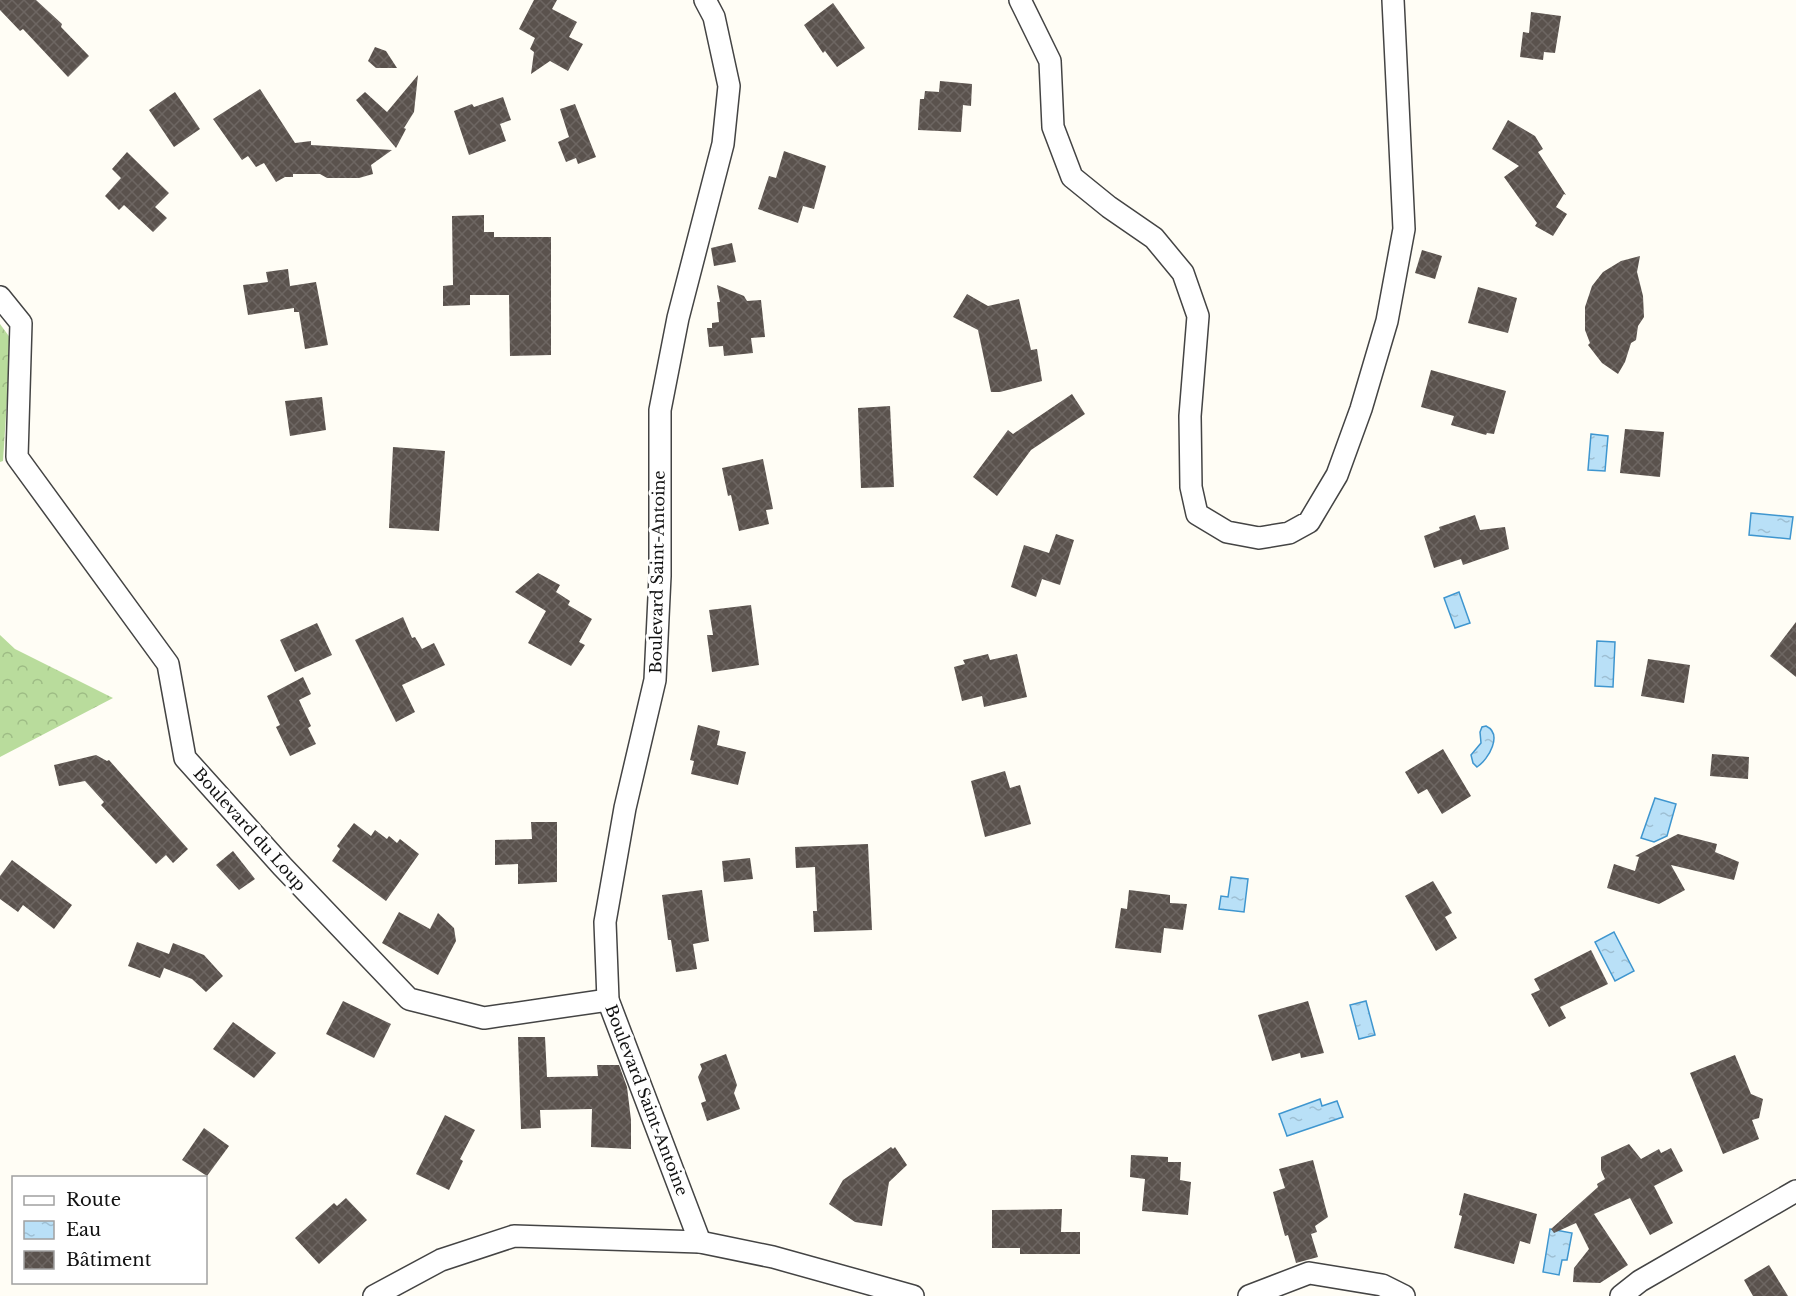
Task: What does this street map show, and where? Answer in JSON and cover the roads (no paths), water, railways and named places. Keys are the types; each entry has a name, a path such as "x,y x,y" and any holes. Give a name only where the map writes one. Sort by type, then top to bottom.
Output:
{"street":[{"name":"Boulevard Saint-Antoine","path":"700,1242 608,1000 605,922 625,808 655,680 660,576 660,410 678,318 723,144 729,86 714,17 705,0"},
{"path":"1020,0 1050,61 1053,127 1072,177 1154,238 1183,273 1198,316 1190,416 1191,487 1197,514 1227,532 1259,538 1289,533 1309,522 1337,475 1361,410 1387,321 1404,229 1393,0"},
{"name":"Boulevard du Loup","path":"0,297 21,323 17,457 168,664 185,758 282,866 409,999 484,1018 608,1000"},
{"path":"1621,1296 1641,1281 1796,1191"},
{"path":"374,1296 441,1260 514,1236 700,1242 773,1257 913,1296"},
{"path":"1249,1296 1308,1274 1382,1285 1404,1296"}],"water":[{"path":"1591,434 1608,436 1605,471 1588,470"},
{"path":"1751,513 1793,517 1790,539 1749,535"},
{"path":"1459,592 1470,623 1455,628 1444,598"},
{"path":"1597,641 1615,642 1613,687 1595,686"},
{"path":"1486,726 1491,730 1494,740 1490,753 1477,767 1471,755 1481,743 1480,732 1482,727"},
{"path":"1655,798 1676,804 1667,836 1654,842 1641,838"},
{"path":"1231,877 1248,879 1244,912 1219,909 1221,896 1228,897"},
{"path":"1614,932 1634,971 1615,981 1595,942"},
{"path":"1366,1001 1375,1035 1359,1039 1350,1005"},
{"path":"1320,1099 1322,1106 1337,1101 1343,1117 1287,1136 1279,1114"},
{"path":"1550,1229 1572,1233 1567,1260 1562,1260 1559,1275 1543,1272"}]}
